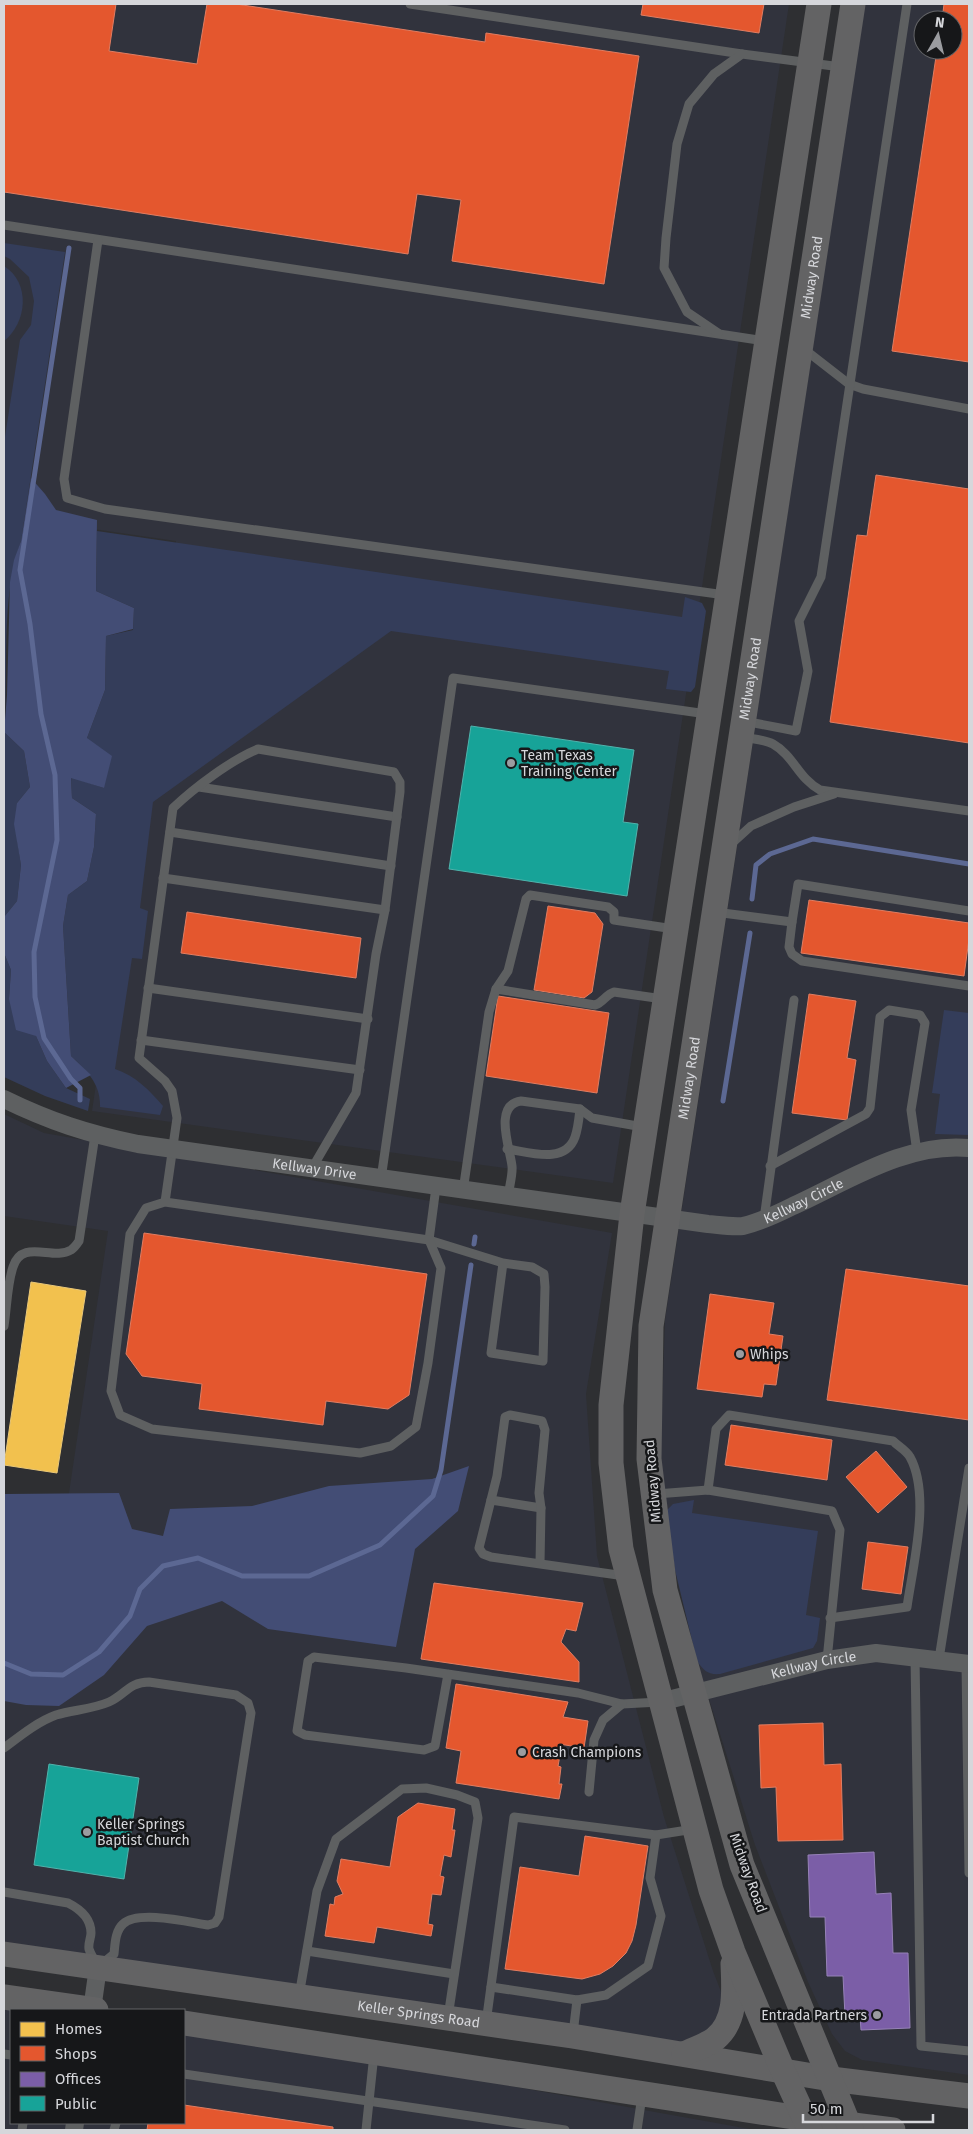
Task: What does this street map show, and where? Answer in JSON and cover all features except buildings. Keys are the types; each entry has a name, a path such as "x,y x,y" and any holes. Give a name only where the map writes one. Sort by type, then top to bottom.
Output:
{"main road":[{"path":"808,2125 733,1952 711,1890 694,1829 621,1549 611,1463 611,1405 632,1214 819,4"},
{"name":"Midway Road","path":"850,2128 742,1865 665,1590 649,1459 651,1326 853,4"},
{"path":"767,341 801,347"},
{"path":"709,715 743,729"},
{"path":"684,2054 715,2039 726,2024 734,2006 733,1952"},
{"name":"Keller Springs Road","path":"4,1954 448,2017 831,2079 969,2096"},
{"path":"4,1997 85,2009"},
{"path":"185,2023 642,2093 808,2125 893,2130"}],"street":[{"name":"Kellway Drive","path":"4,1099 43,1118 95,1135 172,1149 312,1170 632,1214"},
{"name":"Kellway Circle","path":"632,1214 708,1224 741,1226 764,1219 884,1163 917,1152 950,1147 969,1148"},
{"name":"Kellway Circle","path":"660,1702 694,1695 827,1660 876,1653 939,1659 967,1664"},
{"path":"92,2009 98,1967"}],"lane":[{"path":"410,4 742,54 844,67"},
{"path":"743,729 796,731 808,670 799,621 820,577 907,4"},
{"path":"720,334 687,312 664,268 666,238 677,144 689,104 714,74 742,54"},
{"path":"4,225 767,341"},
{"path":"98,240 64,478 67,498 105,509 728,596"},
{"path":"801,347 849,384 863,389 969,409"},
{"path":"381,1179 454,678 709,715"},
{"path":"743,729 782,750 808,784 820,790 969,811"},
{"path":"165,1202 178,1118 172,1091 139,1058 173,808 247,753 258,749 267,749 394,772 400,782 385,910 376,954 356,1093 312,1170"},
{"path":"199,787 397,817"},
{"path":"725,850 751,826 794,807 836,793"},
{"path":"170,832 391,866"},
{"path":"163,878 385,910"},
{"path":"969,911 798,884 789,947 792,954 802,960 969,986"},
{"path":"462,1190 489,1012 496,989 508,971 524,902 530,895 608,907 614,912 614,920 676,929"},
{"path":"715,912 792,922"},
{"path":"148,988 368,1019"},
{"path":"496,989 595,1005 603,1002 609,994 614,992 665,999"},
{"path":"764,1219 794,1000"},
{"path":"770,1166 866,1114 870,1108 880,1017 889,1010 920,1015 925,1023 911,1110 917,1152"},
{"path":"141,1040 360,1070"},
{"path":"508,1197 512,1166 505,1133 508,1108 513,1102 521,1101 580,1110 592,1118 646,1128"},
{"path":"507,1148 553,1155 563,1152 570,1147 575,1137 580,1110"},
{"path":"4,1326 6,1292 13,1266 22,1254 36,1250 57,1253 71,1250 79,1241 95,1135"},
{"path":"436,1187 429,1240 441,1268 428,1363 416,1427 391,1446 360,1453 152,1429 120,1414 111,1391 130,1234 146,1208 165,1202 429,1240 503,1263 532,1266 544,1274 543,1361 491,1353 503,1263"},
{"path":"540,1564 541,1508 539,1493 545,1430 542,1421 510,1415 505,1417 497,1476 479,1548 482,1554 540,1564 628,1576"},
{"path":"708,1490 716,1429 729,1415 893,1441 910,1456 916,1474 921,1507 907,1607 830,1618"},
{"path":"939,1659 969,1468"},
{"path":"653,1494 708,1490 832,1510 840,1530 827,1660"},
{"path":"491,1500 541,1508"},
{"path":"448,1674 435,1746 424,1750 305,1735 297,1731 308,1661 314,1657 448,1674 578,1693 622,1704 660,1702"},
{"path":"915,1657 921,2046 969,2051 969,2045"},
{"path":"967,1664 969,1872"},
{"path":"4,1748 38,1724 56,1715 105,1704 118,1699 138,1682 236,1695 248,1703 251,1712 220,1917 215,1923 208,1925 145,1917 129,1920 122,1925 117,1934 114,1954 98,1967 90,1952 91,1931 86,1915 77,1907 68,1903 4,1892"},
{"path":"589,1792 594,1740 603,1720 622,1704"},
{"path":"299,1996 317,1892 336,1839 402,1789 426,1788 457,1795 475,1802 478,1818 448,2017"},
{"path":"486,2023 514,1817 656,1835 694,1829"},
{"path":"491,1987 577,2000 606,1995 648,1966 661,1916 650,1878 656,1835"},
{"path":"307,1951 454,1974"},
{"path":"572,2036 577,2000"},
{"path":"366,2130 375,2051"},
{"path":"185,2074 565,2130"},
{"path":"637,2130 642,2093"}],"shaded area":[{"path":"4,4 789,4 613,1183 92,1111 176,541 4,516"},
{"path":"865,4 969,4 969,2075 862,2060 845,2051 832,2034 808,1982 755,1845 697,1661 660,1470 665,1320"},
{"path":"4,243 65,252 21,541 14,563 10,587 4,732 4,443 20,340 31,325 34,301 29,277 10,259 4,256"},
{"path":"4,266 13,273 19,282 23,303 18,324 4,341"},
{"path":"31,478 56,510 97,520 96,591 134,608 133,629 106,636 105,690 87,738 112,756 104,788 71,778 72,798 96,814 94,847 87,881 68,895 63,926 71,1056 91,1075 66,1088 47,1061 36,1036 16,1030 9,999 11,970 4,953 4,917 17,901 21,865 14,824 17,803 30,787 24,751 4,732 7,695 10,582 14,560 21,541"},
{"path":"97,531 682,617 685,597 702,603 706,611 695,687 691,692 666,689 669,671 391,631 153,802 140,908 148,911 142,959 132,958 115,1069 136,1080 163,1106 160,1115 100,1107 98,1091 92,1078 71,1056 63,926 68,895 87,881 94,847 96,814 72,798 71,777 104,788 87,738 105,690 106,636 133,630 134,608 96,591"},
{"path":"4,732 24,751 30,787 17,803 17,839 21,865 17,901 4,917"},
{"path":"4,953 11,970 9,999 36,1036 47,1061 66,1088 90,1099 88,1111 45,1096 4,1077"},
{"path":"944,1010 969,1013 969,1135 935,1134 940,1094 932,1093"},
{"path":"4,1114 44,1133 612,1233 586,1394 597,1556 664,1817 713,1971 725,2002 719,2026 685,2043 4,1943 4,1688 36,1692 69,1493 108,1231 4,1216"},
{"path":"469,1466 458,1511 415,1549 396,1647 268,1629 222,1601 147,1626 104,1675 59,1706 26,1705 4,1701 5,1494 119,1493 132,1529 163,1536 170,1509 252,1506 329,1486 432,1479"},
{"path":"694,1500 692,1513 818,1531 806,1615 820,1618 817,1641 813,1648 720,1674 709,1673 704,1670 697,1661 675,1570 666,1511 673,1504"},
{"path":"4,2008 10,2010 10,2124 185,2124 185,2034 400,2066 755,2130 4,2130"}],"waterway":[{"path":"69,248 20,570 30,624 41,714 55,775 57,840 34,952 35,997 44,1038 71,1079 80,1088 80,1100"},
{"path":"752,899 756,865 770,854 813,839 969,864"},
{"path":"723,1101 750,933"},
{"path":"474,1244 475,1237"},
{"path":"4,1663 31,1674 63,1675 99,1652 130,1616 140,1589 163,1566 198,1558 242,1576 309,1576 380,1545 433,1496 441,1470 471,1265"}],"place":[{"name":"Team Texas Training Center","path":"511,763"},
{"name":"Whips","path":"740,1354"},
{"name":"Crash Champions","path":"522,1752"},
{"name":"Keller Springs Baptist Church","path":"87,1832"},
{"name":"Entrada Partners","path":"877,2015"}]}
